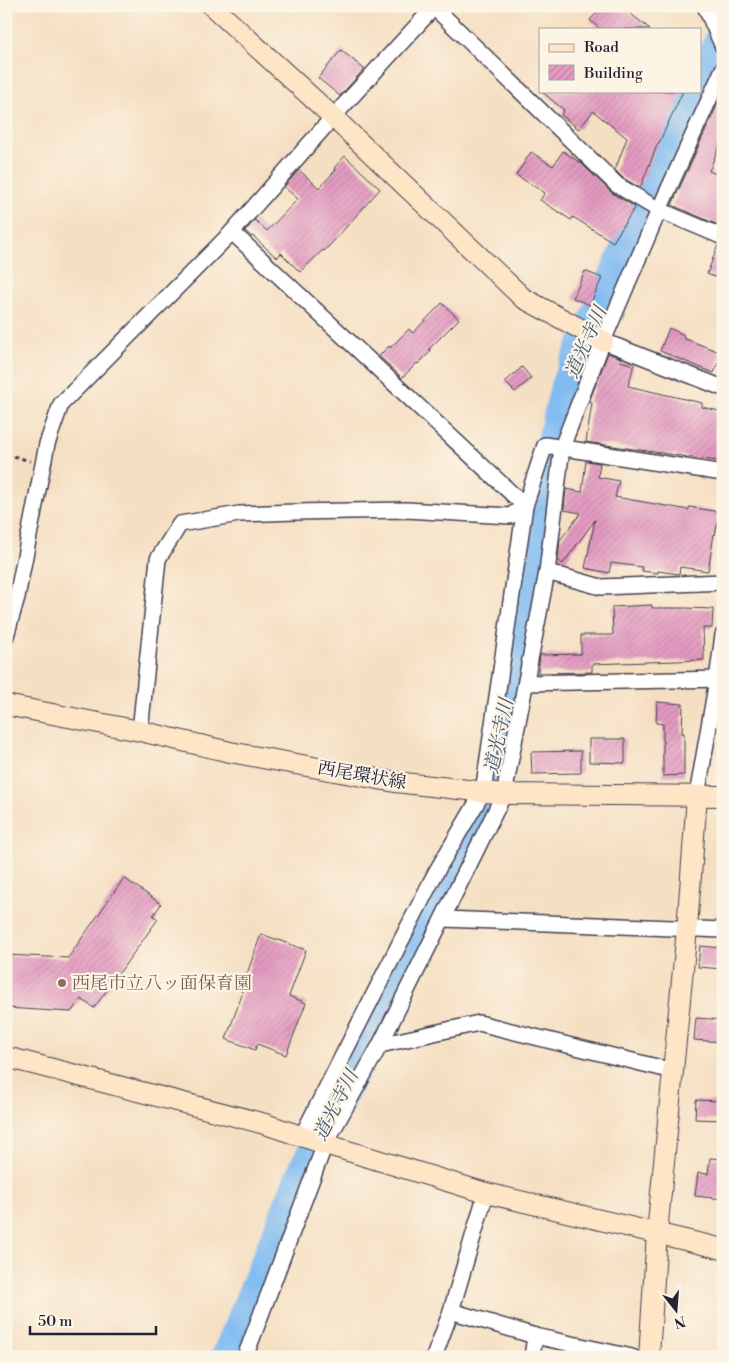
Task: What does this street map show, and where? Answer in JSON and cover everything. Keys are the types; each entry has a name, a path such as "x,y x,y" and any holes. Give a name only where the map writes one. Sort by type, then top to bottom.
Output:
{"street":[{"path":"212,6 333,116 523,298 602,341 723,388"},
{"path":"705,6 723,47"},
{"path":"6,636 17,597 47,444 62,404 232,232 333,116 434,7 617,185 658,209 723,237"},
{"path":"245,1357 324,1144 380,1045 443,919 494,793 526,683 547,572 561,447 602,341 658,209 723,69"},
{"path":"232,232 525,506"},
{"path":"303,1136 436,872 494,793 525,506 544,446 561,447 723,473"},
{"path":"140,731 158,559 180,524 239,514 295,512 406,510 510,516 525,506"},
{"path":"547,572 601,587 723,582"},
{"path":"649,1357 656,1233 687,929 697,796 720,679 723,635"},
{"path":"526,683 720,679"},
{"name":"西尾環状線","path":"6,705 140,731 230,752 395,782 494,793 723,796"},
{"path":"443,919 723,930"},
{"path":"380,1045 478,1023 673,1071"},
{"path":"6,1057 265,1124 324,1144 486,1193 723,1249"},
{"path":"434,1357 452,1311 486,1193"},
{"path":"452,1311 535,1336 632,1357"},
{"path":"532,1357 535,1336"}],"path":[{"path":"6,454 43,464"}],"building":[{"path":"603,6 618,6 649,28 599,28 590,20"},
{"path":"341,50 364,69 340,96 318,78"},
{"path":"542,92 683,92 658,143 640,188 623,178 615,170 627,138 593,111 579,129 561,115 564,110"},
{"path":"723,92 723,137 709,171 723,177 723,227 672,205"},
{"path":"563,151 582,164 612,193 635,207 613,242 573,217 571,220 540,200 545,193 516,175 531,152 553,166"},
{"path":"345,156 380,189 331,244 300,272 281,253 277,258 245,231 255,220 267,231 298,199 284,187 299,170 319,188 336,170 334,168"},
{"path":"718,245 723,246 723,280 707,274"},
{"path":"585,271 602,278 590,305 573,298"},
{"path":"442,303 459,319 429,349 431,351 402,378 379,356 409,329 413,333"},
{"path":"669,328 684,335 683,338 722,353 714,373 660,351"},
{"path":"608,353 621,358 620,361 634,365 628,386 702,403 702,407 723,412 723,462 586,442 592,403 589,402"},
{"path":"522,367 531,378 515,392 505,382"},
{"path":"586,461 600,463 598,477 619,481 615,497 689,510 689,507 720,512 708,571 680,567 679,574 658,571 658,573 642,571 642,567 611,563 609,573 585,568 595,520 563,564 558,560 560,540 581,513 564,510 566,489 582,492"},
{"path":"652,605 652,608 713,609 712,628 703,628 704,660 592,664 592,672 538,673 540,655 581,654 581,635 613,635 612,607"},
{"path":"657,702 683,704 684,775 663,776 663,724 656,723"},
{"path":"589,739 625,739 625,763 589,762"},
{"path":"581,751 581,773 532,774 531,752"},
{"path":"124,878 161,904 153,916 158,919 94,1008 81,999 71,1012 6,1008 6,955 68,958"},
{"path":"261,934 306,950 289,996 306,1003 286,1055 257,1044 255,1050 226,1039"},
{"path":"700,946 723,948 723,969 698,967"},
{"path":"696,1018 723,1020 723,1042 694,1040"},
{"path":"696,1100 723,1101 723,1120 695,1119"},
{"path":"710,1158 723,1159 721,1181 723,1181 723,1199 695,1196 698,1173 708,1174"}],"waterway":[{"name":"道光寺川","path":"702,78 723,32"},
{"name":"道光寺川","path":"226,1357 305,1165 480,822 487,803 528,587 536,507 566,383 696,92"}],"place":[{"name":"西尾市立八ッ面保育園","path":"62,983"}]}
